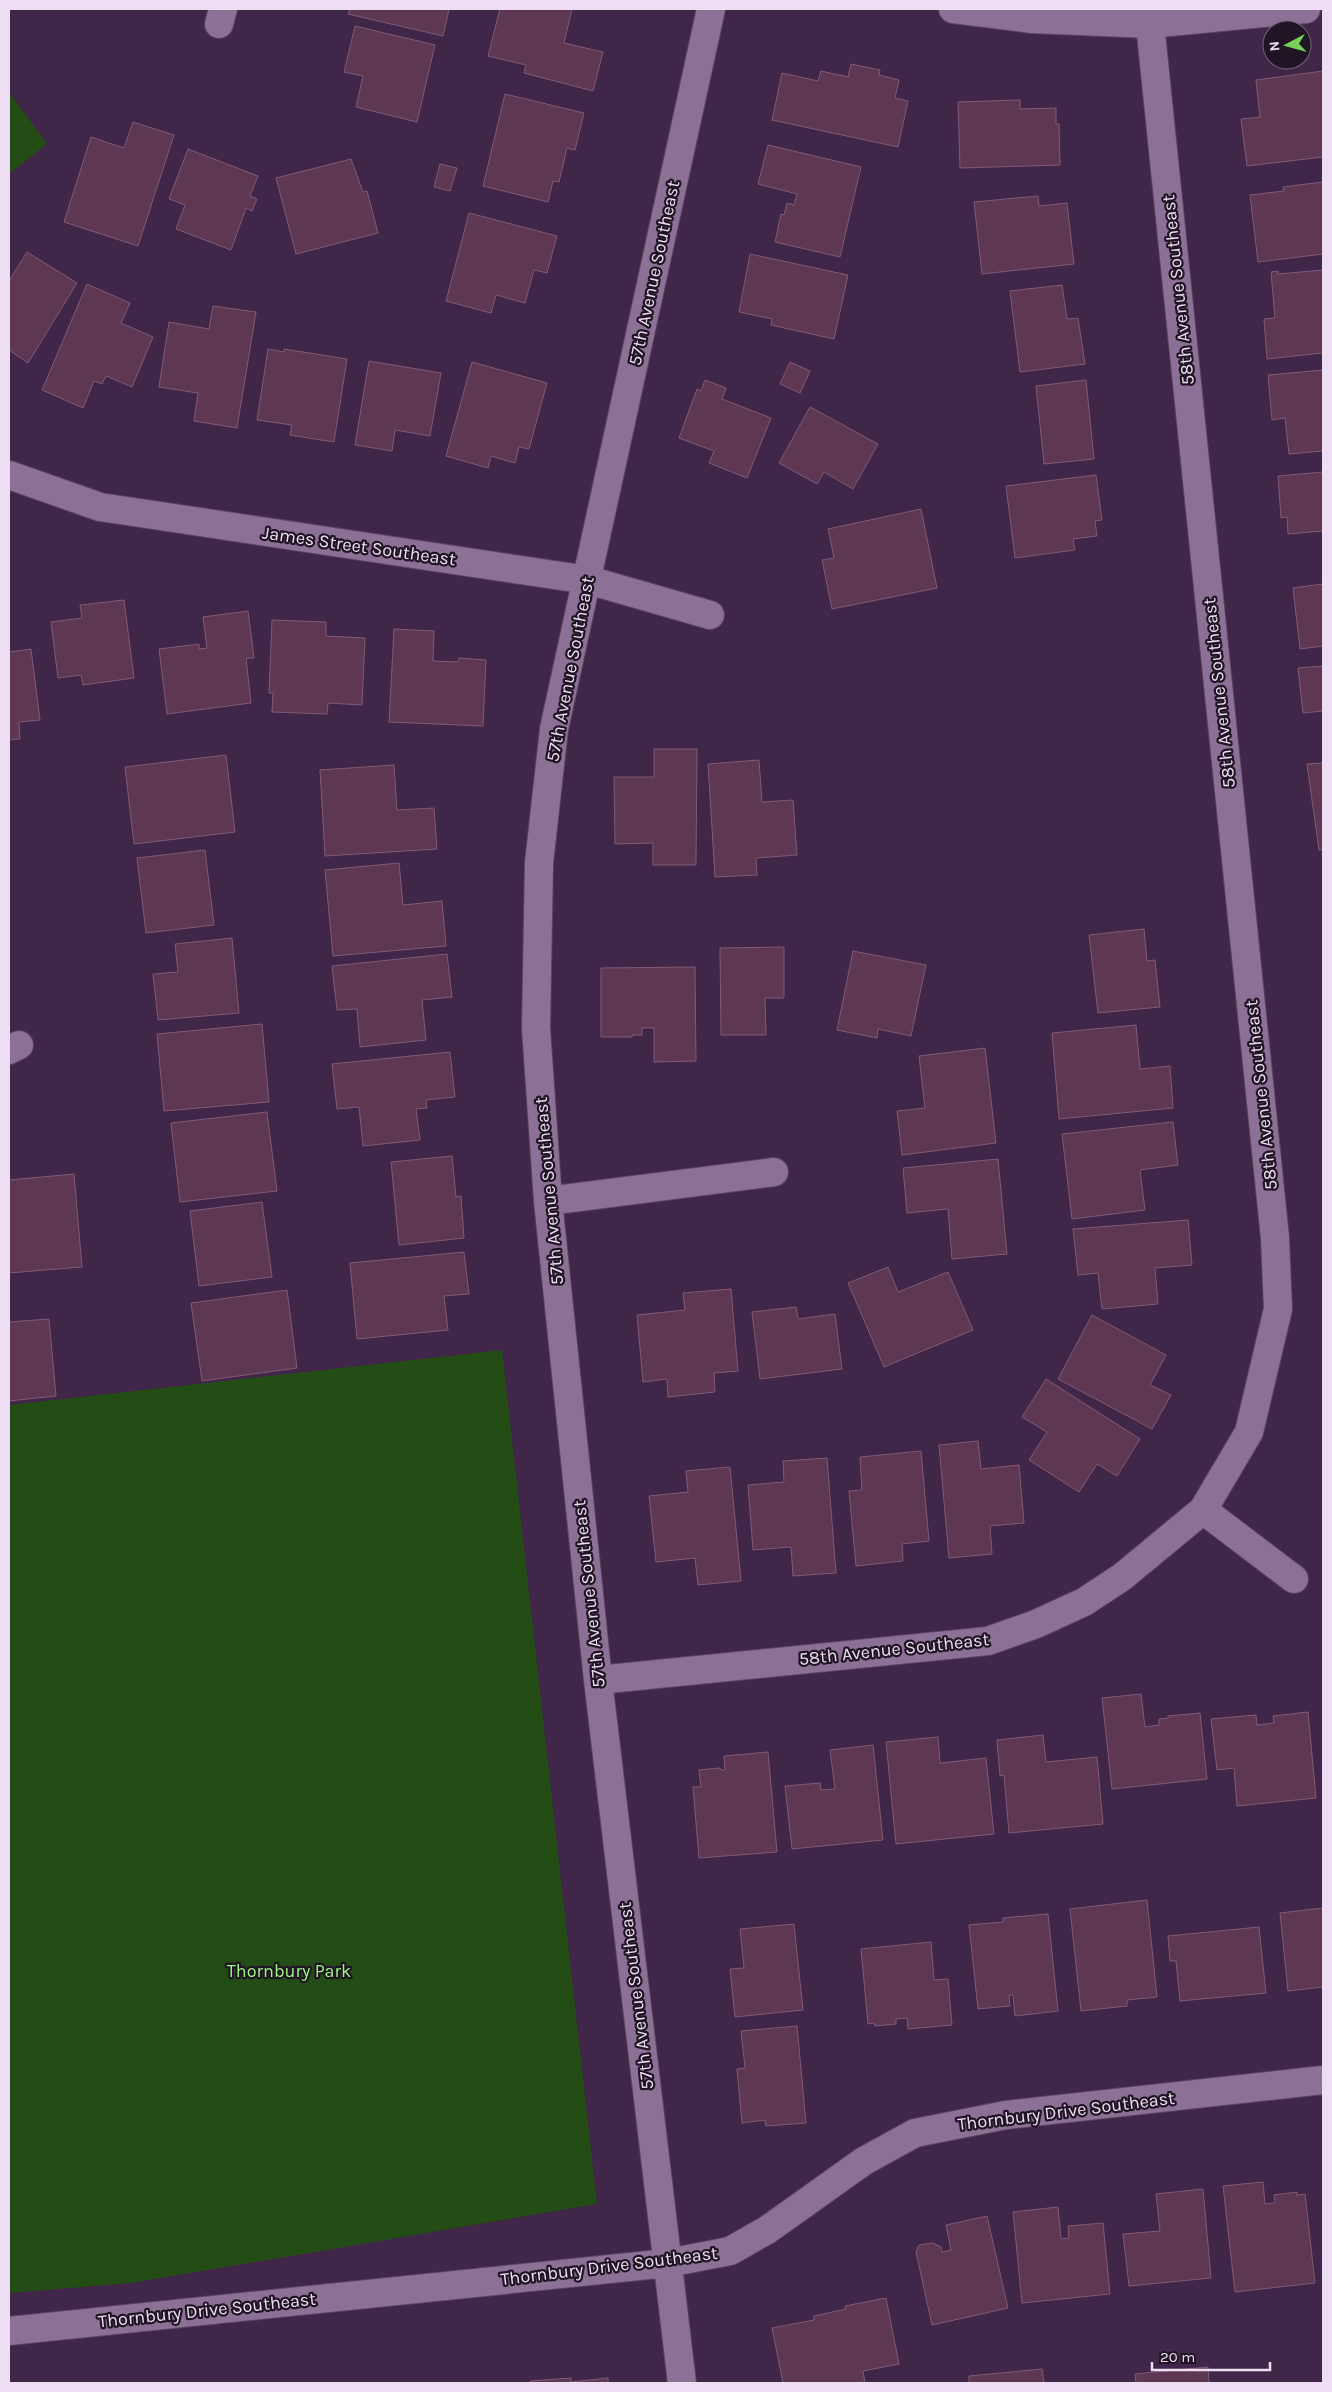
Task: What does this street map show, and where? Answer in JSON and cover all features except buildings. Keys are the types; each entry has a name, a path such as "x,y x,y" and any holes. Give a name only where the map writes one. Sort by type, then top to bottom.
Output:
{"street":[{"name":"57th Avenue Southeast","path":"682,2383 598,1680 548,1201 536,1028 539,863 554,729 711,9"},
{"path":"953,9 1032,19 1150,24 1306,9"},
{"name":"58th Avenue Southeast","path":"598,1680 988,1641 1036,1624 1084,1602 1122,1577 1203,1510 1249,1432 1278,1309 1275,1238 1150,24"},
{"name":"James Street Southeast","path":"9,475 100,507 588,580 710,615"},
{"path":"548,1201 774,1172"},
{"path":"1203,1510 1294,1579"},
{"name":"Thornbury Drive Southeast","path":"9,2331 668,2263 730,2251 767,2230 864,2161 915,2133 1006,2115 1323,2080"}],"green space":[{"path":"9,92 47,144 9,174"},
{"name":"Thornbury Park","path":"502,1350 597,2204 131,2283 9,2293 9,1405"}]}
